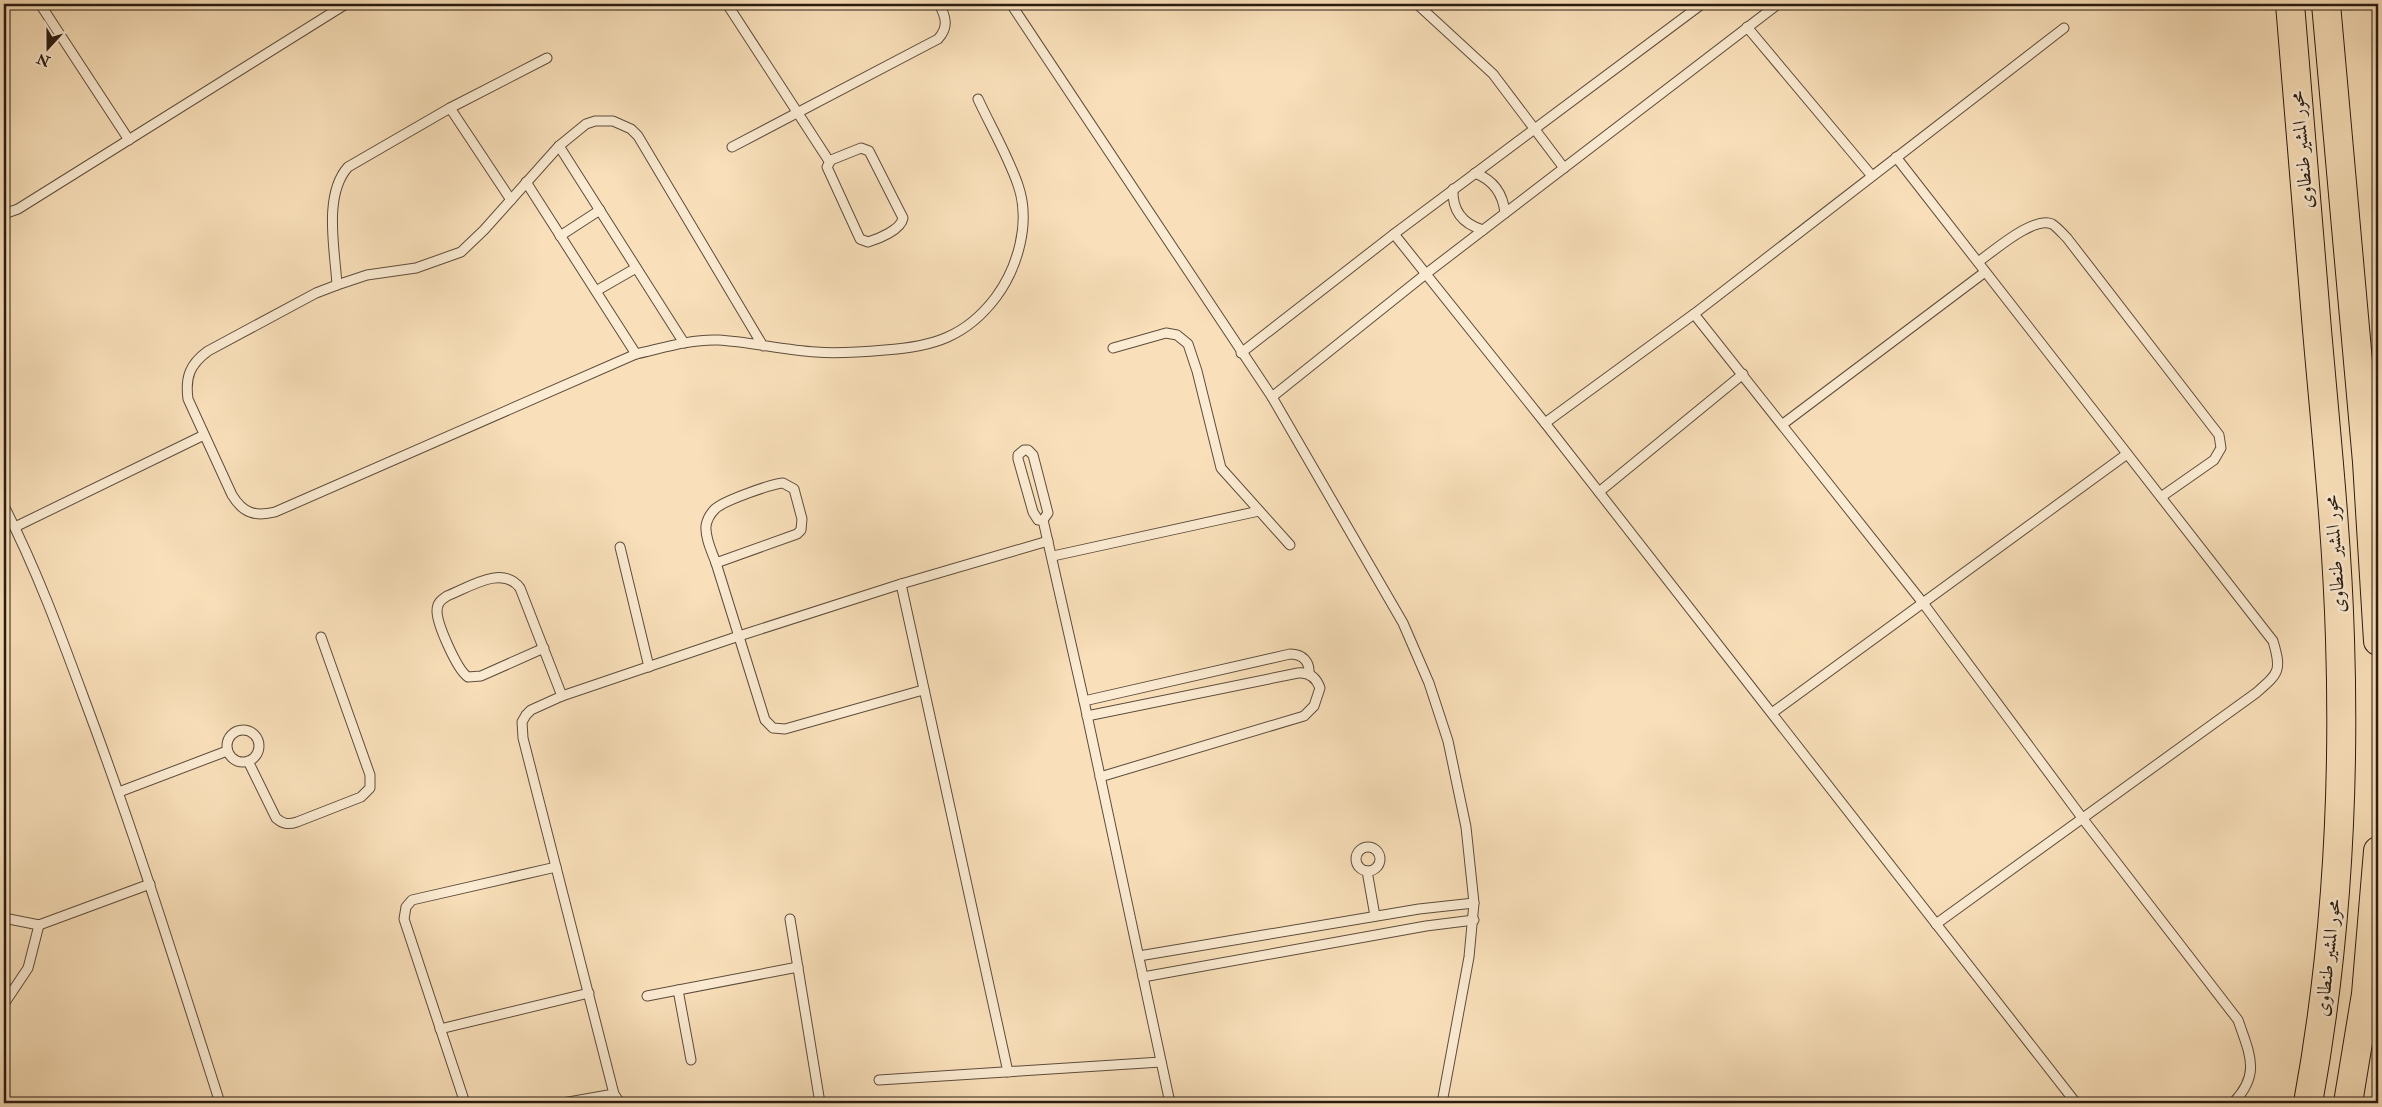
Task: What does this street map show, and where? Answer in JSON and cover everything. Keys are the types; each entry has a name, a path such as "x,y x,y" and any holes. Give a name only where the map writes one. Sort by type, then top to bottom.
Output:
{"highway":[{"name":"محور المشير طنطاوى","path":"2290,4 2336,545 2340,641 2340,820 2335,902 2326,997 2308,1103"},
{"name":"محور المشير طنطاوى","path":"2326,4 2366,452 2378,641"},
{"path":"2348,1103 2366,994 2376,901 2378,851"}],"lane":[{"path":"40,4 129,140"},
{"path":"4,214 18,209 346,4"},
{"path":"727,4 829,161 827,170 860,239 868,242 872,241 900,226 903,222 902,214 869,151 861,148 829,161"},
{"path":"732,147 938,39 946,25 944,14 939,4"},
{"path":"1011,4 1272,397 1402,623 1429,683 1448,742 1466,827 1474,902 1474,920 1442,1103"},
{"path":"1417,4 1494,74 1564,168"},
{"path":"1241,353 1453,189 1702,4"},
{"path":"1272,397 1427,273 1778,4"},
{"path":"1748,27 1872,176"},
{"path":"1545,422 1694,314 2064,28"},
{"path":"337,285 333,201 342,174 356,161 450,108 547,58"},
{"path":"763,346 638,136 622,124 612,121 595,121 586,124 559,146 478,236 460,252 416,268 367,275 316,293 197,359 189,371 186,385 188,399 239,506 250,513 262,515 284,508 636,354 684,343 718,340 763,346 816,352 851,353 916,348 946,338 962,330 989,306 1009,276 1015,260 1023,223 1023,205 1018,185 978,99"},
{"path":"450,108 511,200"},
{"path":"559,146 684,343"},
{"path":"1896,157 2273,641 2279,662 2275,677 2256,693 1936,924"},
{"path":"1475,173 1484,176 1497,188 1506,213"},
{"path":"526,182 636,354"},
{"path":"1453,189 1453,199 1460,216 1466,223 1484,230"},
{"path":"560,236 600,210"},
{"path":"1978,262 2026,228 2040,223 2052,224 2067,238 2219,435 2220,448 2214,460 2161,497"},
{"path":"1394,234 1545,422 2076,1103"},
{"path":"596,291 636,268"},
{"path":"1783,424 1985,272"},
{"path":"1694,314 1923,602 2083,819 2238,1020 2248,1048 2252,1068 2248,1086 2233,1103"},
{"path":"1113,348 1166,333 1177,335 1188,344 1197,371 1221,468 1290,545"},
{"path":"1599,492 1742,374"},
{"path":"15,527 204,435"},
{"path":"1043,520 1038,520 1033,512 1018,458 1018,455 1024,450 1028,450 1033,455 1048,513 1043,520 1084,701 1170,1103"},
{"path":"1772,713 2127,454"},
{"path":"716,563 797,534 801,530 802,519 794,489 789,484 777,484 716,508 709,515 706,525 707,535 765,720 773,728 785,729 923,690"},
{"path":"4,506 15,527 67,652 119,792 220,1103"},
{"path":"1052,556 1259,511"},
{"path":"620,1103 614,1094 522,730 522,722 531,710 562,696 739,636 901,584 1048,541"},
{"path":"620,547 648,667"},
{"path":"544,648 481,676 468,677 459,669 438,620 440,600 493,578 507,577 515,581 520,588 544,648 562,696"},
{"path":"901,584 1008,1072"},
{"path":"248,761 276,818 282,823 290,824 297,822 361,796 370,788 370,775 321,638"},
{"path":"1084,701 1296,654 1301,656 1308,664 1309,674"},
{"path":"1217,671 1221,689"},
{"path":"1087,716 1298,673 1309,674 1318,682 1320,688 1314,706 1304,716 1100,777"},
{"path":"1151,686 1155,703"},
{"path":"243,729 255,734 259,746 254,758 248,761 236,761 227,751 228,738 231,733 243,729"},
{"path":"119,792 227,751"},
{"path":"465,1103 404,919 409,903 412,900 556,867"},
{"path":"1367,871 1375,916"},
{"path":"4,918 39,925 150,884"},
{"path":"1139,956 1375,916 1474,902"},
{"path":"790,918 820,1103"},
{"path":"1143,976 1426,926 1474,920"},
{"path":"4,1004 28,968 39,925"},
{"path":"647,996 798,966"},
{"path":"678,990 691,1060"},
{"path":"440,1029 589,993"},
{"path":"879,1080 1161,1062"},
{"path":"563,1103 614,1094"}]}
